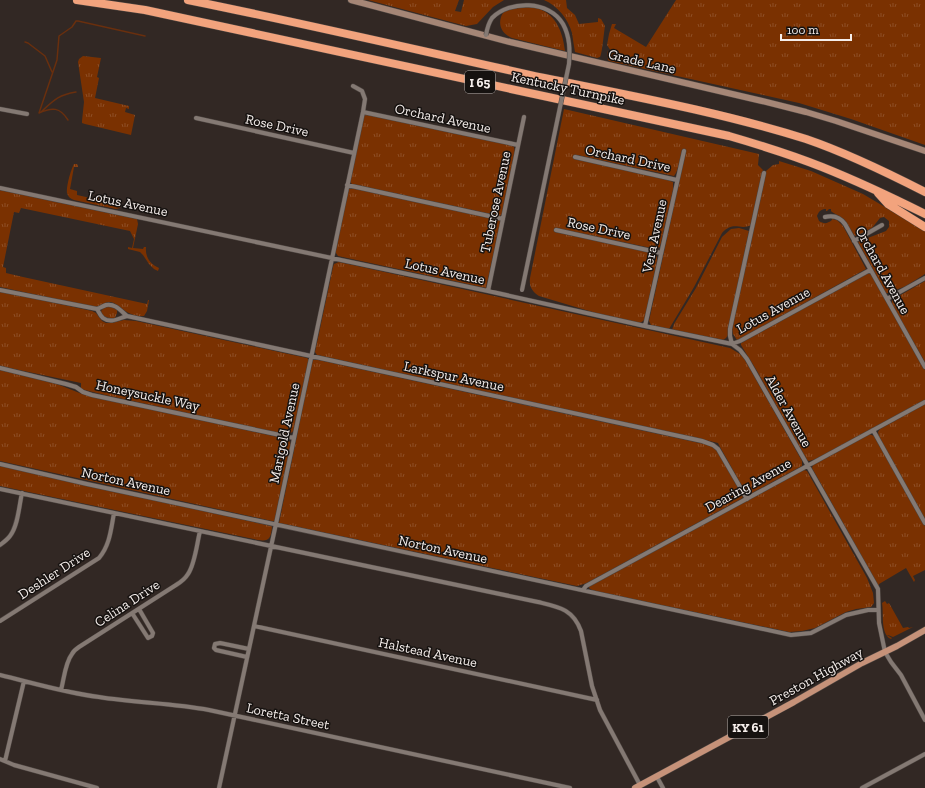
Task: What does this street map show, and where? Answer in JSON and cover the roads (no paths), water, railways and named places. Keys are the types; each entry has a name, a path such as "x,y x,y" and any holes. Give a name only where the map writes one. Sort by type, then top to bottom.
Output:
{"highway":[{"name":"Kentucky Turnpike","path":"77,0 145,10 729,136 841,174 925,214"},
{"name":"I 65","path":"188,0 758,125 806,139 847,154 925,192"},
{"path":"216,0 251,13"},
{"path":"876,191 888,204 925,227"}],"main road":[{"name":"Grade Lane","path":"351,0 486,35 806,112 925,151"},
{"name":"Preston Highway","path":"637,786 925,630"}],"street":[{"path":"520,298 562,97 570,50 566,30 558,16 544,5 528,0"},
{"path":"486,35 488,24 493,17 502,8 512,2"},
{"name":"Marigold Avenue","path":"219,788 365,99 362,91 354,86"},
{"path":"0,109 27,114"},
{"name":"Orchard Avenue","path":"362,112 518,145"},
{"name":"Tuberose Avenue","path":"488,291 524,117"},
{"name":"Rose Drive","path":"196,118 354,153"},
{"name":"Vera Avenue","path":"645,326 684,151"},
{"name":"Orchard Drive","path":"575,157 677,180"},
{"path":"732,344 730,330 764,173"},
{"path":"347,185 503,218"},
{"name":"Lotus Avenue","path":"0,188 732,344 870,270"},
{"name":"Orchard Avenue","path":"825,217 834,216 842,221 925,367"},
{"path":"854,241 882,225"},
{"name":"Rose Drive","path":"556,230 661,253"},
{"path":"887,299 925,278"},
{"name":"Larkspur Avenue","path":"0,290 96,310 106,305 113,306 127,316 702,441 713,445 721,454 742,492 747,498"},
{"name":"Larkspur Avenue","path":"96,310 101,316 112,321 127,316"},
{"name":"Alder Avenue","path":"732,344 740,350 747,359 878,589 879,622 885,652"},
{"name":"Honeysuckle Way","path":"0,368 66,384 92,395 294,438"},
{"name":"Dearing Avenue","path":"583,590 586,586 925,402"},
{"path":"873,430 925,523"},
{"name":"Norton Avenue","path":"0,464 791,635 810,633 846,615 868,610 878,610"},
{"path":"0,488 558,607 569,613 576,620 579,626 592,686 600,710 637,786"},
{"path":"0,545 7,540 13,531 22,493"},
{"name":"Deshler Drive","path":"0,621 99,558 108,544 114,513"},
{"name":"Celina Drive","path":"61,690 67,663 72,653 79,647 183,581 188,575 192,565 200,531"},
{"path":"132,613 148,638 152,636 153,633 151,629 138,609"},
{"name":"Halstead Avenue","path":"254,626 597,700"},
{"path":"247,657 216,650 214,648 214,644 220,643 249,650"},
{"path":"885,652 901,675 925,720"},
{"name":"Loretta Street","path":"0,675 100,698 191,707 234,715 570,788"},
{"path":"5,761 24,681"},
{"path":"862,788 925,754"},
{"path":"0,759 14,765 97,788"},
{"path":"657,776 663,788"}],"waterway":[{"path":"68,120 59,110 55,109 39,113 57,60 59,36 72,27 76,21 145,36"},
{"path":"25,42 45,56 52,72"},
{"path":"41,112 57,99 76,92"}]}
